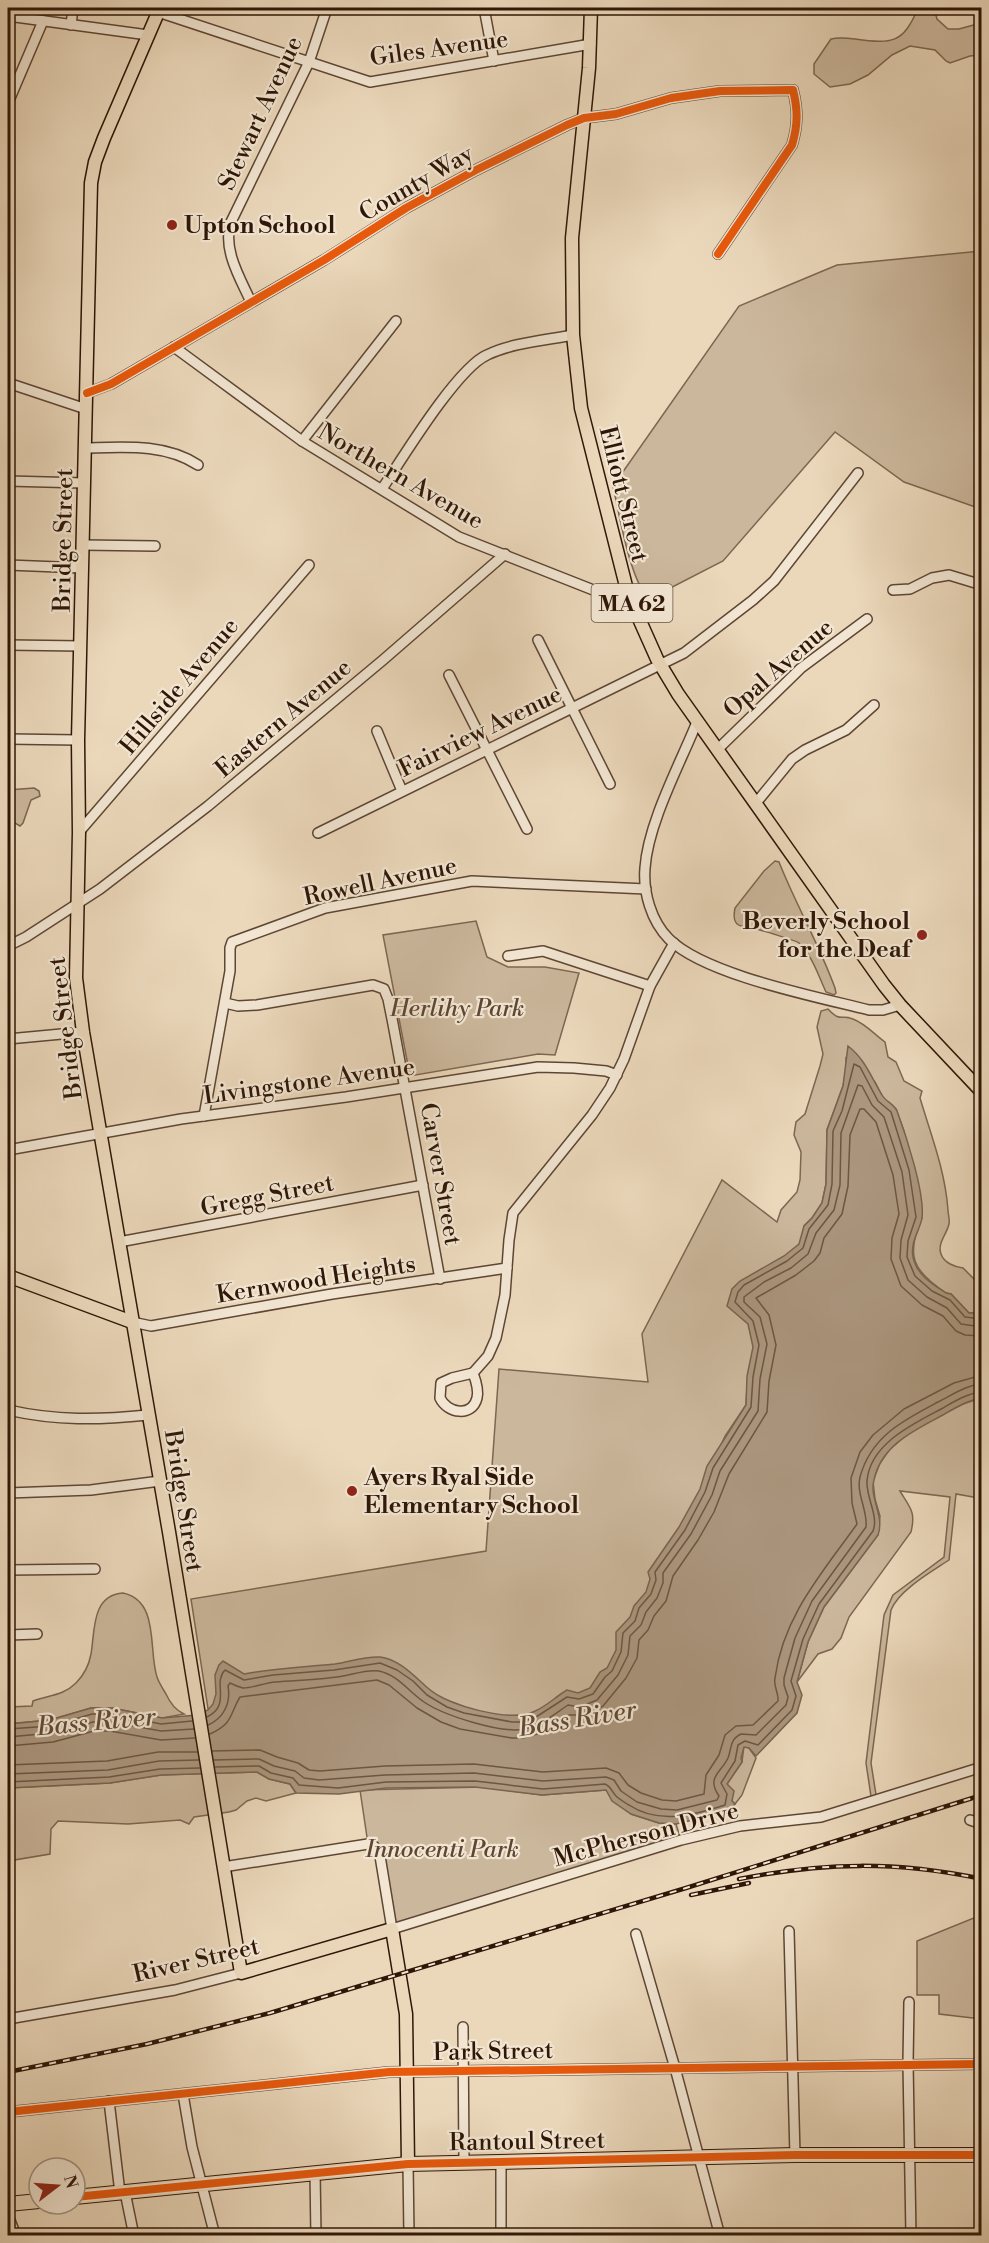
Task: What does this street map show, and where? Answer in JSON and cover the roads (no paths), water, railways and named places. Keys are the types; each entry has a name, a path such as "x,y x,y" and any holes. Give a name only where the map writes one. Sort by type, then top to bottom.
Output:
{"highway":[{"name":"Rantoul Street","path":"87,2197 408,2164 795,2155 981,2155"},
{"path":"8,2204 27,2202"}],"main road":[{"name":"Elliott Street","path":"591,8 591,44 572,238 573,335 581,408 628,594 661,666 698,722 900,1005 981,1092"},
{"name":"Bridge Street","path":"159,10 104,138 95,162 91,183 78,740 76,978 83,1032 241,1973"},
{"path":"8,1276 132,1322"},
{"path":"392,1929 406,2014 408,2164"},
{"name":"River Street","path":"241,1973 392,1929"}],"street":[{"path":"71,25 73,8"},
{"name":"Stewart Avenue","path":"251,302 232,259 227,234 309,62 327,8"},
{"path":"484,8 494,61"},
{"name":"Giles Avenue","path":"159,10 370,82 591,44"},
{"path":"8,16 147,35"},
{"path":"8,103 43,21"},
{"name":"County Way","path":"87,393 111,384 406,208 530,142 584,118 616,114 671,98 720,91 793,90 798,114 798,128 792,145 718,254"},
{"path":"302,441 396,321"},
{"path":"382,489 440,404 477,361 487,355 507,349 573,335"},
{"name":"Northern Avenue","path":"174,347 302,441 459,537 606,595 628,594"},
{"path":"8,383 87,409"},
{"path":"85,448 147,447 180,456 198,465"},
{"name":"Fairview Avenue","path":"318,833 684,653 774,581 858,473"},
{"path":"8,481 84,483"},
{"path":"83,545 155,546"},
{"name":"Eastern Avenue","path":"8,946 27,937 100,889 208,806 383,660 505,554"},
{"path":"8,565 83,568"},
{"name":"Hillside Avenue","path":"79,832 309,565"},
{"path":"893,590 910,589 932,578 949,575 981,585"},
{"name":"Opal Avenue","path":"718,749 801,668 867,619"},
{"path":"538,640 610,784"},
{"path":"8,645 81,646"},
{"path":"449,675 527,829"},
{"path":"756,803 792,759 846,730 874,705"},
{"path":"698,722 652,832 645,865 645,890 660,928 691,956 789,990 869,1010 883,1010 900,1005"},
{"path":"376,731 402,791"},
{"path":"8,739 78,740"},
{"name":"Rowell Avenue","path":"204,1116 225,1003 232,942 325,908 472,881 645,890"},
{"path":"473,1373 477,1384 477,1397 474,1404 470,1409 461,1412 447,1407 440,1398 441,1383 452,1377 473,1373 488,1356 496,1338 503,1306 513,1213 592,1114 617,1075 650,986 674,943"},
{"path":"508,956 543,951 650,986"},
{"name":"Carver Street","path":"225,1003 238,1006 257,1005 362,986 379,986 384,989 388,999 440,1279"},
{"path":"8,1039 83,1032"},
{"name":"Livingstone Avenue","path":"8,1150 204,1116 538,1067 606,1071 617,1075"},
{"name":"Gregg Street","path":"119,1242 423,1185"},
{"name":"Kernwood Heights","path":"132,1322 151,1326 332,1294 507,1268"},
{"path":"8,1410 62,1419 96,1420 148,1415"},
{"path":"8,1493 91,1490 160,1481"},
{"path":"8,1570 95,1569"},
{"path":"8,1635 37,1634"},
{"name":"McPherson Drive","path":"392,1929 681,1840 732,1828 821,1817 981,1767"},
{"path":"970,1820 981,1824"},
{"path":"223,1867 363,1844 374,1846 380,1857 392,1929"},
{"path":"789,1931 795,2155"},
{"path":"636,1934 720,2235"},
{"name":"River Street","path":"8,2019 176,1990 241,1973"},
{"path":"909,2002 911,2235"},
{"path":"463,2027 464,2162"},
{"name":"Park Street","path":"8,2112 406,2071 464,2072 908,2063 981,2064"},
{"path":"183,2094 189,2132 215,2235"},
{"path":"109,2101 123,2193 135,2235"},
{"path":"501,2161 501,2235"},
{"path":"408,2164 408,2235"},
{"path":"315,2172 316,2235"},
{"path":"8,2215 16,2235"}],"water":[{"name":"Bass River","path":"848,1046 863,1062 883,1097 896,1109 910,1149 922,1207 922,1218 912,1252 915,1263 926,1278 946,1293 951,1294 969,1313 981,1313 981,1398 962,1405 911,1433 884,1457 878,1468 873,1487 880,1521 878,1535 824,1607 808,1642 797,1682 802,1695 797,1713 756,1756 749,1748 744,1747 742,1762 727,1784 734,1791 732,1801 735,1804 728,1811 676,1824 659,1823 631,1814 612,1801 606,1790 542,1795 475,1787 386,1788 339,1794 296,1793 290,1784 269,1779 257,1772 161,1775 110,1783 8,1788 8,1724 50,1720 91,1708 112,1708 162,1718 197,1715 208,1710 213,1704 216,1694 215,1675 223,1661 244,1674 335,1664 363,1658 387,1658 400,1665 438,1695 464,1706 495,1714 522,1715 533,1712 567,1690 578,1693 590,1688 600,1672 607,1668 616,1650 616,1632 630,1617 634,1606 646,1592 650,1579 648,1572 679,1527 700,1489 707,1466 746,1405 747,1376 753,1347 748,1324 727,1306 732,1289 740,1281 784,1256 799,1244 804,1226 822,1203 826,1184 827,1130 843,1086"}],"railway":[{"path":"8,2072 147,2044 270,2013 686,1888 982,1795"},
{"path":"739,1879 801,1869 860,1866 920,1869 982,1879"},
{"path":"691,1895 749,1883"}],"place":[{"name":"Upton School","path":"172,225"},
{"name":"Beverly School for the Deaf","path":"922,935"},
{"name":"Ayers Ryal Side Elementary School","path":"352,1491"}],"park label":[{"name":"Herlihy Park","path":"457,1008"},
{"name":"Innocenti Park","path":"442,1849"}]}
